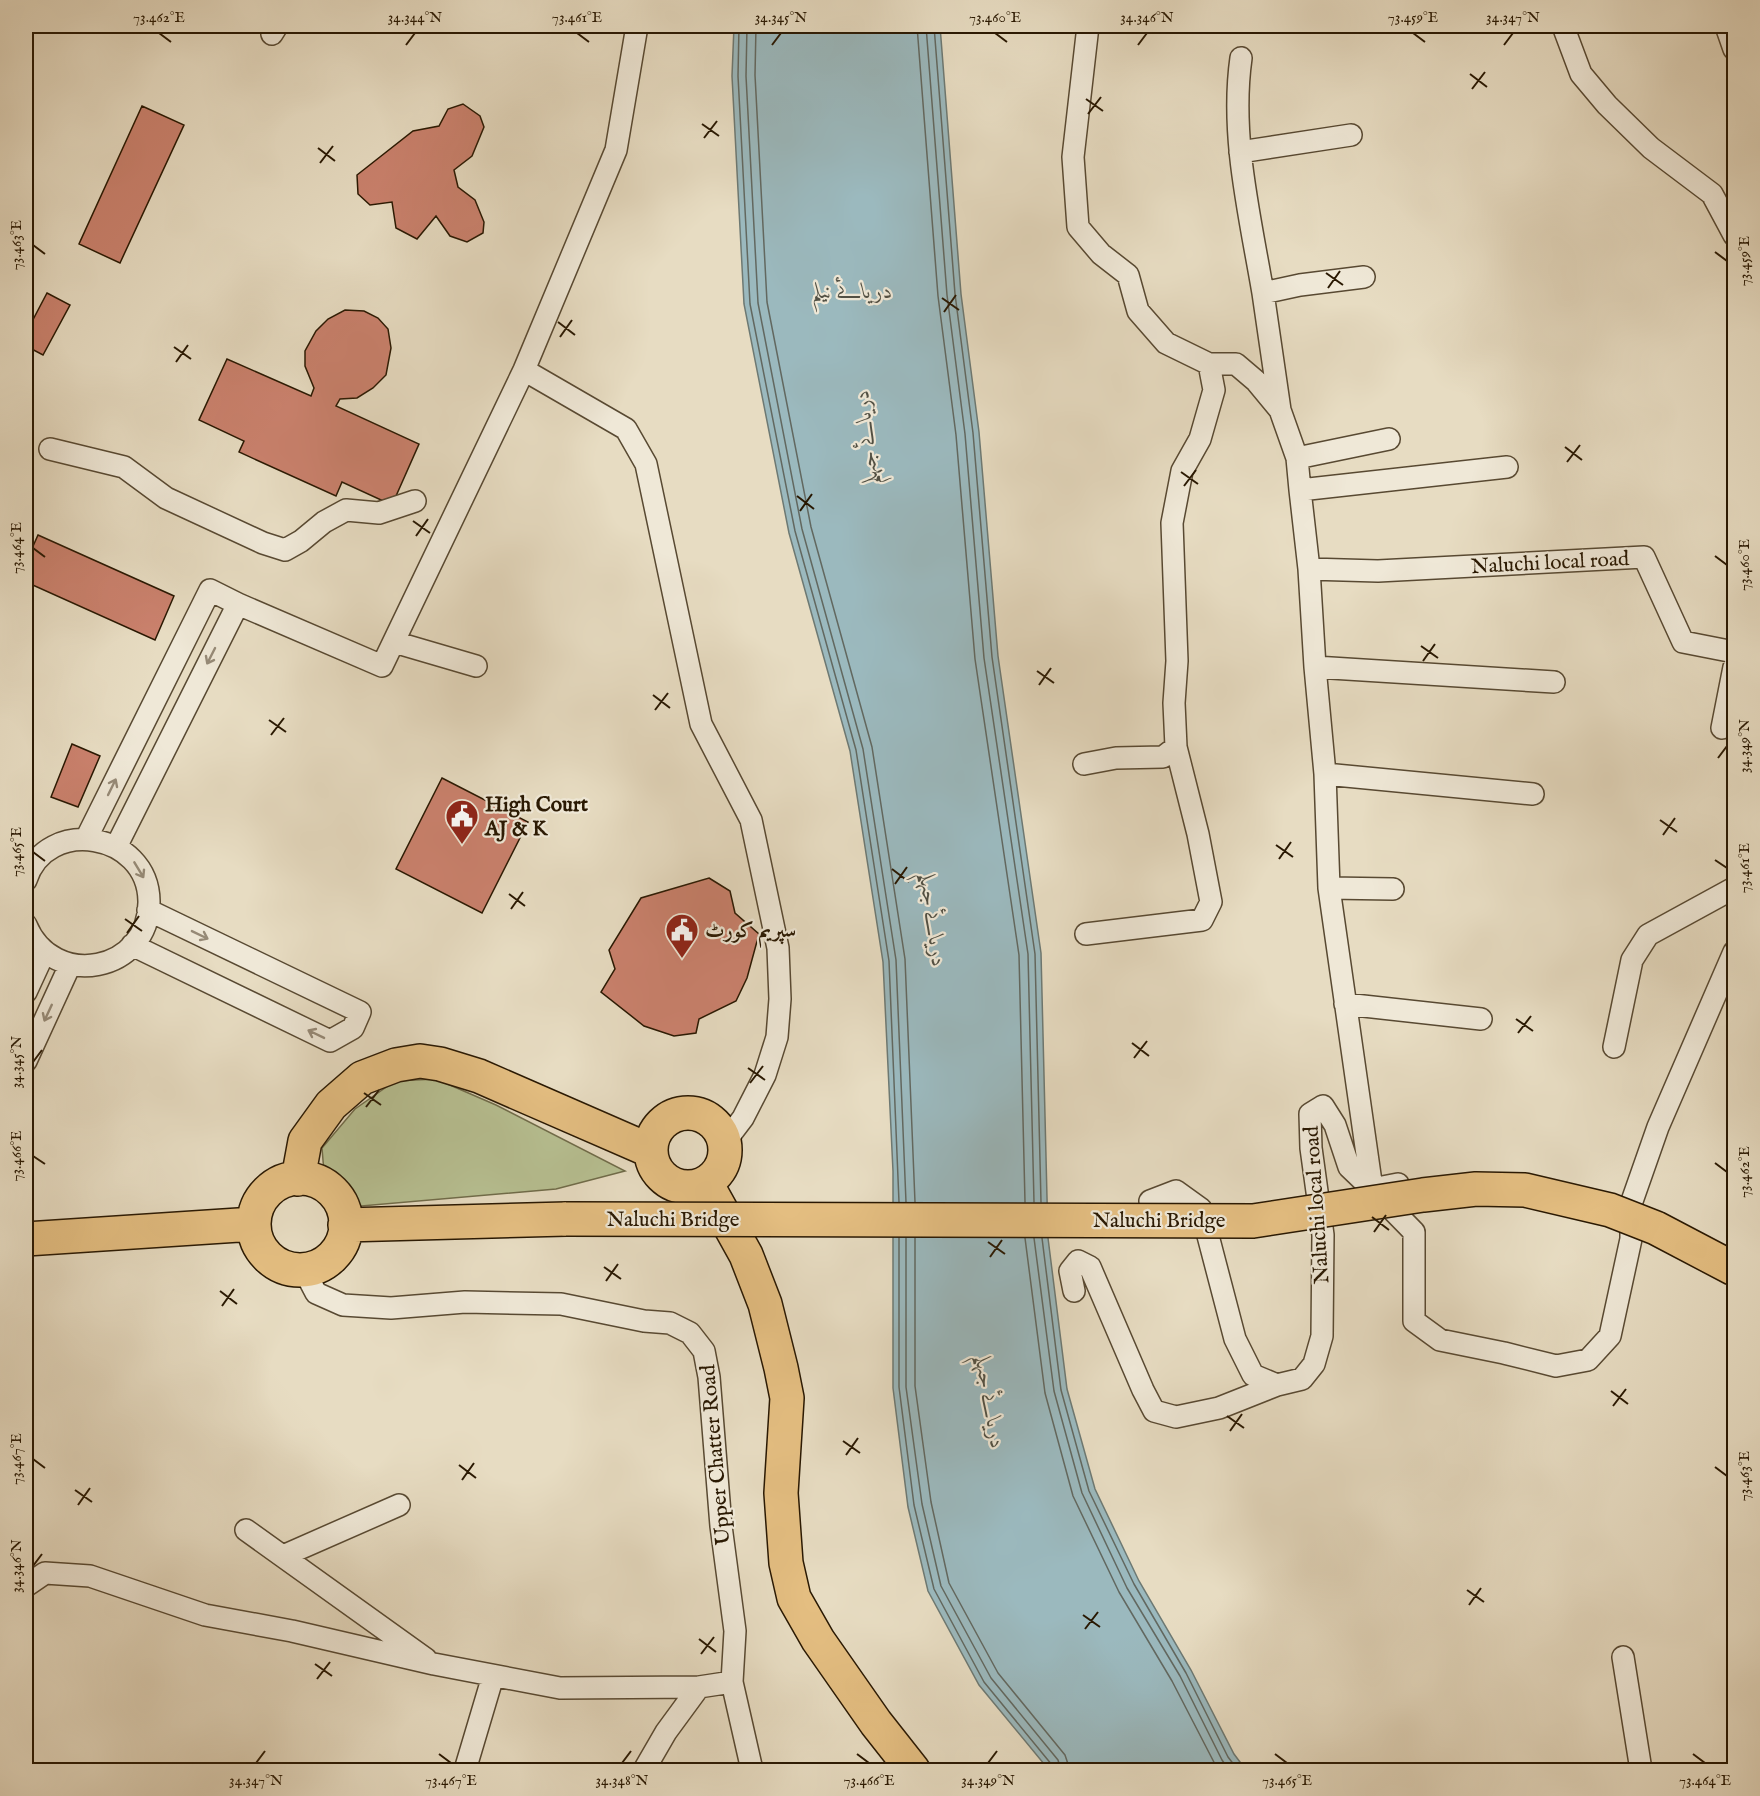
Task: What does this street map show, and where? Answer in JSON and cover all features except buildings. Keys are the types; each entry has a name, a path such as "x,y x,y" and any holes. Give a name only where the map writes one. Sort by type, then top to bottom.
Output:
{"highway":[{"path":"298,1179 305,1141 331,1105 362,1078 396,1065 420,1061 440,1064 479,1076 651,1151"},
{"path":"692,1113 703,1116 713,1123 720,1132 725,1155 722,1166 706,1183 694,1187 681,1187 669,1182 660,1174 653,1164 651,1151 653,1138 659,1127 668,1119 680,1114 692,1113"},
{"path":"289,1179 298,1179 318,1182 331,1190 340,1202 345,1216 340,1246 331,1258 318,1266 304,1270 288,1269 274,1263 263,1252 256,1239 254,1224 256,1209 264,1196 275,1186 289,1179"},
{"path":"706,1183 746,1255 765,1304 781,1368 787,1398 782,1504 786,1563 794,1598 818,1640 876,1723 913,1770"},
{"name":"Naluchi Bridge","path":"345,1225 566,1219 1253,1221 1423,1195 1476,1189 1525,1190 1610,1210 1656,1228 1734,1269"},
{"path":"26,1239 254,1224"}],"street":[{"path":"86,839 210,590 237,604 382,666 524,370 616,150 638,26"},
{"path":"1088,26 1073,157 1078,227 1101,254 1128,275 1138,311 1166,343 1209,364 1236,364 1256,381 1280,410"},
{"path":"1563,26 1581,74 1607,105 1652,148 1712,194 1734,235"},
{"path":"1726,26 1734,49"},
{"path":"1241,58 1236,88 1240,152 1280,410 1297,458 1309,569 1325,774 1329,888 1372,1189 1414,1232 1414,1321 1440,1340 1556,1366 1588,1360 1610,1336 1631,1239 1631,1204 1658,1127 1734,952"},
{"path":"1240,152 1351,135"},
{"path":"1263,293 1300,285 1364,277"},
{"path":"1086,934 1202,920 1211,902 1198,834 1176,747 1174,703 1177,661 1172,523 1182,471 1200,439 1214,390 1209,364"},
{"path":"524,370 626,429 646,464 701,724 751,819 778,948 780,999 777,1037 765,1074 743,1118 724,1143"},
{"path":"1297,458 1389,439"},
{"path":"50,448 124,467 166,498 263,543 285,550 301,541 324,522 346,510 379,513 415,501"},
{"path":"1300,490 1507,466"},
{"name":"Naluchi local road","path":"1309,569 1378,571 1644,557 1683,642 1734,652"},
{"path":"117,847 237,604"},
{"path":"394,642 476,666"},
{"path":"1316,667 1554,682"},
{"path":"1722,728 1734,668"},
{"path":"1084,764 1116,758 1162,757 1176,747"},
{"path":"1325,774 1533,794"},
{"path":"26,880 32,856 75,839 96,840 117,847 133,860 144,878 149,899 146,920 137,939 123,954 104,964 83,967 62,963 44,953 30,937 26,925"},
{"path":"1329,888 1393,889"},
{"path":"1614,1047 1632,960 1648,934 1734,888"},
{"path":"132,945 330,1041 354,1028 360,1012 148,910"},
{"path":"26,992 44,953"},
{"path":"26,1060 70,964"},
{"path":"1345,1004 1481,1019"},
{"name":"Naluchi local road","path":"1074,1291 1070,1271 1078,1261 1090,1267 1154,1411 1176,1417 1219,1408 1277,1385 1302,1379 1314,1364 1322,1336 1323,1235 1311,1148 1310,1114 1323,1106 1335,1125 1349,1167 1372,1189"},
{"path":"1372,1189 1424,1179 1499,1173 1580,1186 1631,1204"},
{"path":"1150,1201 1176,1191 1201,1209 1235,1339 1253,1375 1277,1385"},
{"name":"Upper Chatter Road","path":"304,1270 316,1293 344,1305 391,1308 465,1302 561,1304 644,1321 670,1323 690,1333 704,1351 709,1377 720,1526 735,1631 732,1682 752,1770"},
{"path":"283,1556 399,1505"},
{"path":"246,1530 434,1665"},
{"path":"27,1584 45,1573 90,1576 205,1615 292,1631 434,1665 560,1688 699,1686 732,1682"},
{"path":"1623,1657 1641,1770"},
{"path":"465,1770 493,1676"},
{"path":"644,1770 666,1732 699,1686"}],"green space":[{"path":"436,1079 496,1105 625,1171 556,1189 327,1209 322,1148 355,1109 395,1081"}],"water":[{"name":"دریائے نیلم","path":"734,26 940,26 961,294 979,432 998,656 1041,953 1048,1238 1067,1389 1095,1489 1139,1581 1191,1670 1234,1754 1246,1770 1049,1770 979,1685 928,1591 908,1507 893,1388 893,1171 883,962 850,751 789,533 744,304 732,76"}],"place":[{"name":"High Court AJ & K","path":"462,845"},
{"name":"سپریم کورٹ","path":"682,959"}],"water label":[{"name":"دریائے جہلم","path":"865,438"},
{"name":"دریائے جہلم","path":"934,919"},
{"name":"دریائے جہلم","path":"991,1401"}]}
